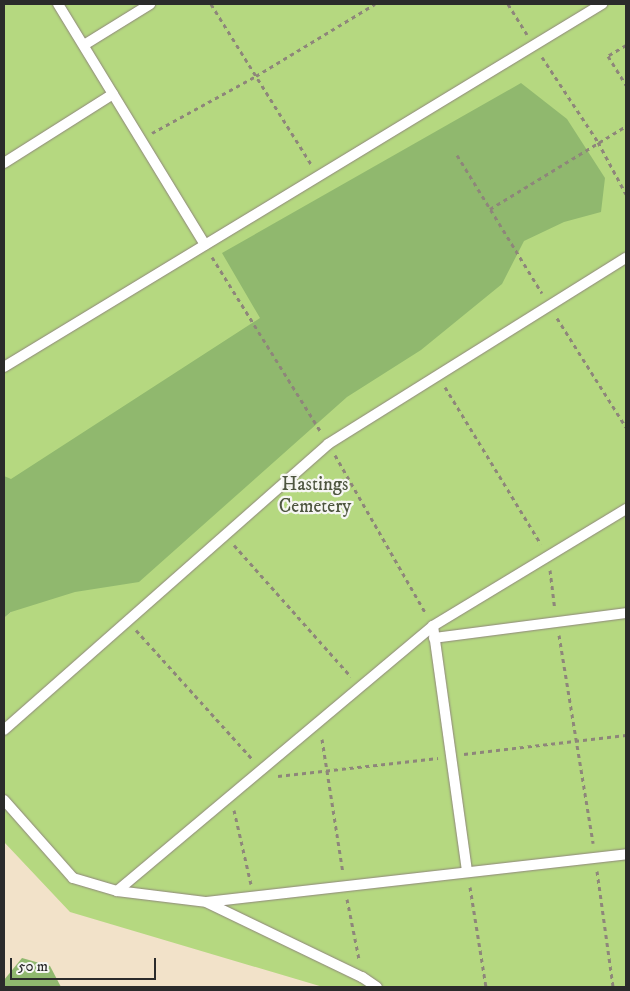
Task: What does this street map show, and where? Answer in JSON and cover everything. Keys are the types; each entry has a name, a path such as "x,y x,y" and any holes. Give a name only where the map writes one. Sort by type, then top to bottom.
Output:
{"lane":[{"path":"58,4 205,245"},
{"path":"84,45 150,4"},
{"path":"4,366 602,4"},
{"path":"4,163 112,94"},
{"path":"4,730 328,444 438,375 551,308 626,258"},
{"path":"117,890 433,626 626,509"},
{"path":"434,638 626,613"},
{"path":"433,626 467,872"},
{"path":"4,800 73,878 117,890 207,902 345,888 626,854"},
{"path":"207,902 362,977 376,987"}],"path":[{"path":"211,4 318,175"},
{"path":"141,140 256,76 374,4"},
{"path":"508,4 598,142 626,194"},
{"path":"626,45 608,56 626,85"},
{"path":"490,209 626,126"},
{"path":"457,155 626,427"},
{"path":"205,245 328,444 433,626"},
{"path":"438,375 548,556 613,987"},
{"path":"225,534 360,687"},
{"path":"128,620 262,769"},
{"path":"318,722 329,772 345,888 362,977"},
{"path":"231,795 254,897"},
{"path":"467,872 486,987"}],"green space":[{"name":"Hastings Cemetery","path":"4,4 626,4 626,987 323,987 70,912 4,842 4,618 11,612 4,606"},
{"path":"521,83 567,119 605,178 601,212 564,222 524,241 502,284 421,350 347,397 139,582 75,592 11,612 4,618 4,476 11,479 260,318 222,253"},
{"path":"22,958 50,966 61,987 4,987 4,980"}]}
